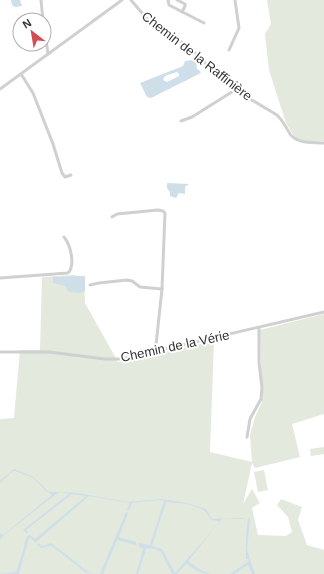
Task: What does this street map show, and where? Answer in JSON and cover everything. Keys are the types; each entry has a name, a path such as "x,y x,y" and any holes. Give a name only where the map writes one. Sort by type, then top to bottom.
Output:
{"street":[{"path":"41,0 42,12"},
{"path":"0,88 122,0"},
{"name":"Chemin de la Raffinière","path":"131,0 148,20 183,43 200,57 212,71 235,90 283,120 296,140 324,143"},
{"path":"168,0 169,5 204,23"},
{"path":"177,0 185,4 182,12"},
{"path":"229,50 239,28 235,0"},
{"path":"21,74 33,93 43,116 62,173 65,176 71,175"},
{"path":"181,121 198,113 235,90"},
{"path":"112,217 117,214 160,210 166,215 162,289 156,352"},
{"path":"0,278 68,272 72,268 72,263 69,247 64,237"},
{"path":"90,285 99,282 127,280 132,281 140,287 162,289"},
{"name":"Chemin de la Vérie","path":"0,352 67,354 105,359 122,359 324,312"},
{"path":"247,437 250,420 261,399 262,393 258,328"}],"shaded area":[{"path":"11,0 20,0 22,6 15,7 12,5"},
{"path":"267,0 324,0 324,141 307,142 295,138 286,123 269,70 265,34 271,24"},
{"path":"185,61 196,61 197,69 201,73 151,98 147,97 140,83 183,66","holes":["177,72 179,76 167,82 163,80 165,76"]},
{"path":"167,183 189,184 185,187 185,194 179,193 176,198 170,196"},
{"path":"74,275 84,277 85,303 118,362 214,341 210,452 252,462 250,435 255,417 262,402 260,330 324,314 324,414 292,424 300,457 255,468 252,463 243,504 252,489 260,503 252,508 258,535 286,536 292,532 288,517 277,505 281,499 302,507 298,520 307,545 324,550 324,574 0,574 0,419 14,418 20,350 40,350 42,277"},
{"path":"85,276 85,291 80,293 69,292 65,286 53,283 53,277"},
{"path":"324,447 324,454 311,456 310,449"},
{"path":"14,469 32,476 49,492 59,493 4,535 0,540 0,533 3,535 52,495 33,478 15,471 13,471 0,483 0,481"},
{"path":"264,470 268,490 258,492 254,472"},
{"path":"61,492 77,493 128,502 162,499 187,503 206,509 212,519 245,518 222,519 219,523 219,521 211,520 206,512 200,508 187,504 166,502 152,546 162,549 175,573 216,526 189,560 189,562 201,570 211,574 201,572 186,564 177,574 172,574 161,552 155,549 147,548 138,574 136,574 143,549 138,546 139,543 150,545 164,501 160,500 132,503 129,510 127,510 130,503 89,496 36,542 29,537 19,574 0,574 16,572 27,536 30,535 35,539 86,496 72,494 26,530 28,533 27,534 23,530 69,494"},
{"path":"126,512 128,513 119,537 136,542 136,545 117,540 103,574 100,574"},
{"path":"248,518 250,519 247,550 255,574 252,574 248,565 234,574 230,574 249,561 246,559"},
{"path":"38,543 42,546 51,543 87,571 94,574 85,572 52,546 42,548 37,545"}]}
